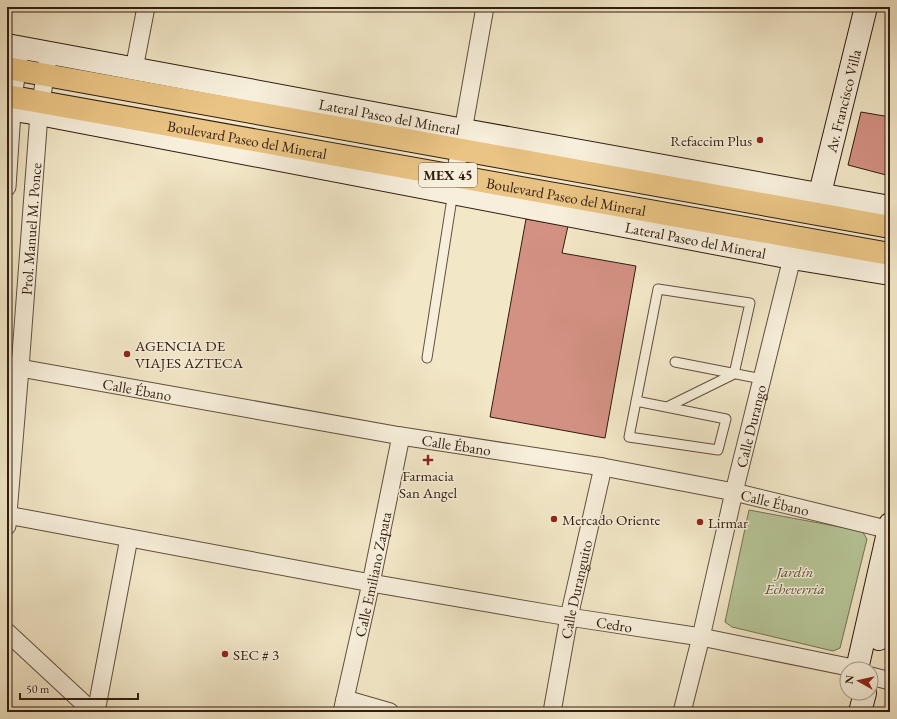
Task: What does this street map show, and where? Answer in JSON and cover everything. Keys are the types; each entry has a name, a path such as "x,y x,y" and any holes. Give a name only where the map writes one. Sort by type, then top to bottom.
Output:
{"main road":[{"name":"Boulevard Paseo del Mineral","path":"12,69 45,76 462,140 890,227"},
{"name":"Boulevard Paseo del Mineral","path":"10,103 454,185 890,269"}],"street":[{"path":"134,69 146,7"},
{"path":"454,185 485,7"},
{"name":"Av. Francisco Villa","path":"820,194 866,7"},
{"name":"Lateral Paseo del Mineral","path":"14,46 134,69 462,140 820,194 890,207"},
{"name":"Prol. Manuel M. Ponce","path":"7,187 14,46"},
{"name":"Prol. Manuel M. Ponce","path":"7,519 14,365 40,108 48,52"},
{"name":"Lateral Paseo del Mineral","path":"454,185 792,258 890,269"},
{"name":"Calle Durango","path":"682,712 701,637 734,492 792,258"},
{"name":"Calle Ébano","path":"14,365 402,436 603,467 734,492 890,528"},
{"name":"Calle Emiliano Zapata","path":"344,706 402,436"},
{"name":"Calle Duranguito","path":"552,712 569,617 603,467"},
{"name":"Cedro","path":"7,519 129,538 371,583 569,617 701,637 839,665"},
{"path":"860,661 890,528"},
{"path":"95,712 129,538"},
{"path":"873,661 890,596"},
{"path":"7,632 95,712"},
{"path":"879,678 890,680"},
{"path":"847,712 850,701"},
{"path":"860,712 863,701"},
{"path":"344,706 390,712"}],"lane":[{"path":"427,358 454,185"},
{"path":"636,401 726,419 718,450 629,437 636,401 658,290 750,304 734,374"},
{"path":"675,362 762,379"},
{"path":"666,407 734,374"}],"green space":[{"name":"Jardín Echeverria","path":"749,510 862,531 867,539 840,648 833,651 732,627 725,622"}],"building":[{"path":"861,112 890,117 890,176 848,165"},
{"path":"526,219 568,226 562,253 636,266 605,438 490,417"}],"place":[{"name":"Refaccim Plus","path":"760,140"},
{"name":"AGENCIA DE VIAJES AZTECA","path":"127,354"},
{"name":"Farmacia San Angel","path":"428,460"},
{"name":"Mercado Oriente","path":"554,519"},
{"name":"Lirmar","path":"700,522"},
{"name":"SEC # 3","path":"225,654"}]}
